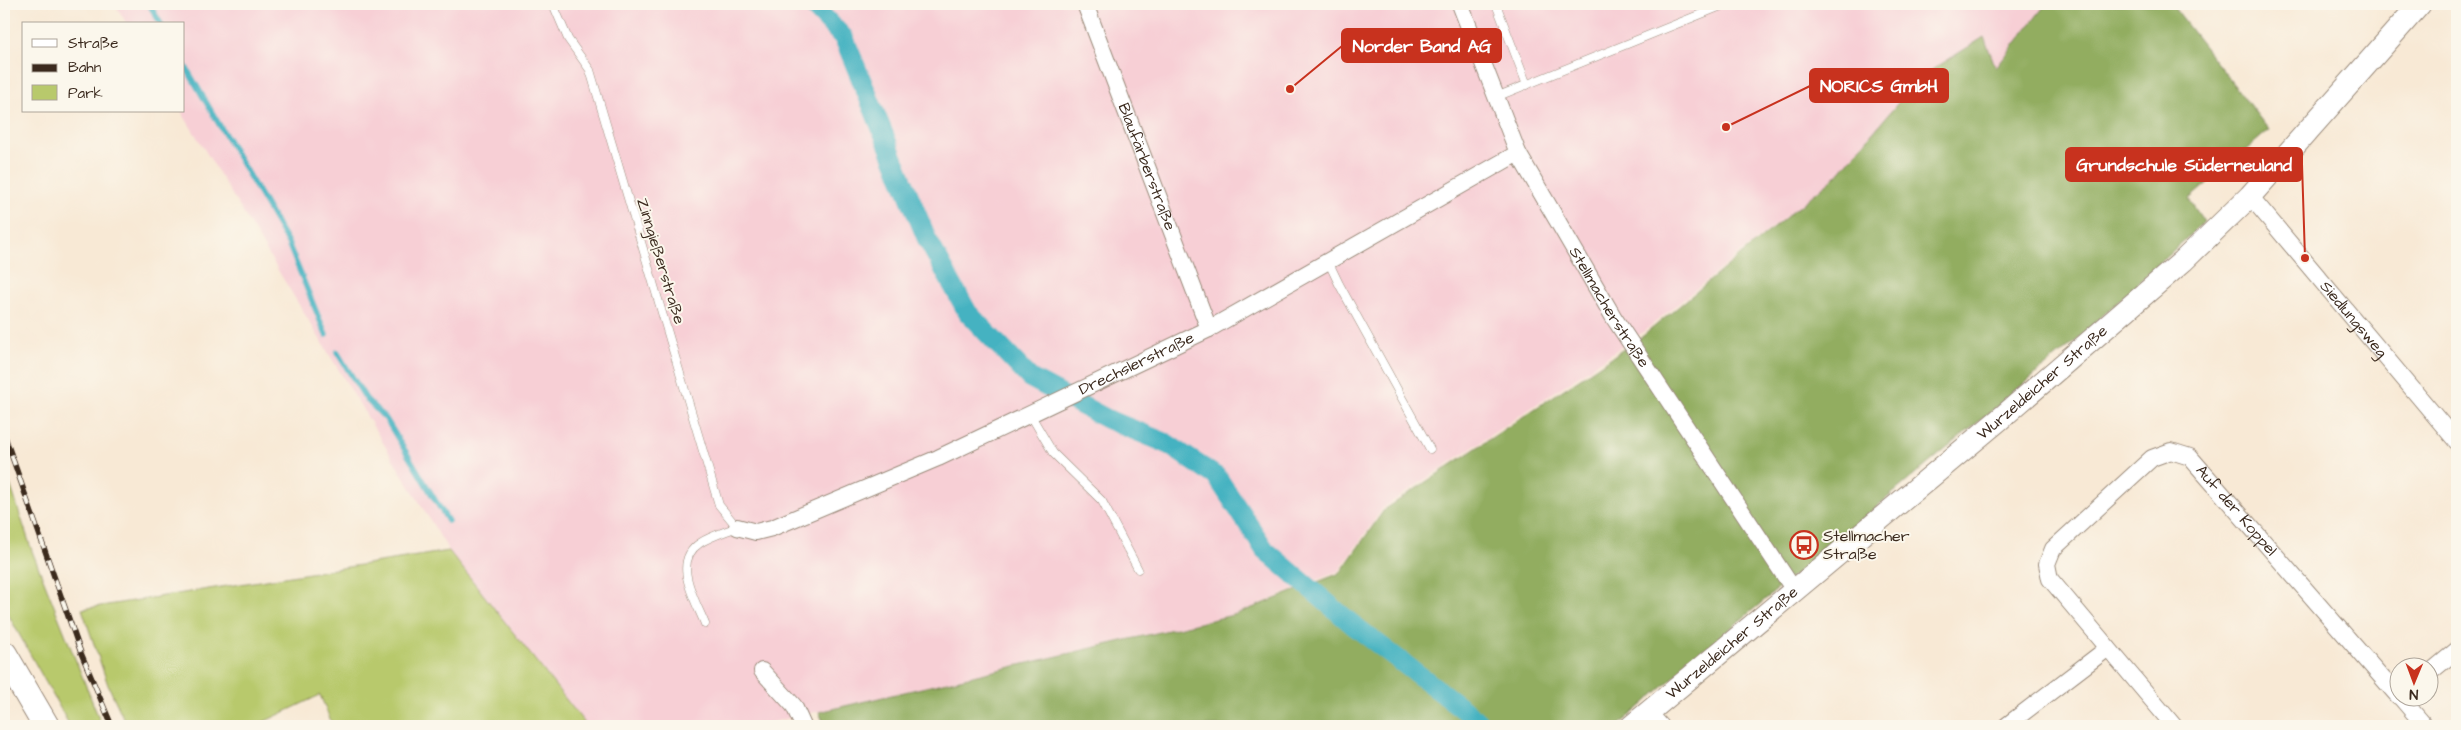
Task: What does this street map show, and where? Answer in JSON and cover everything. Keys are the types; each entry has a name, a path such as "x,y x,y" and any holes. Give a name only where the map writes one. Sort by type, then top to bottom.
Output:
{"main road":[{"name":"Wurzeldeicher Straße","path":"1647,722 1794,590 2000,419 2183,261 2250,196 2420,4"},
{"path":"4,654 46,726"}],"street":[{"name":"Blaufärberstraße","path":"1085,4 1209,329"},
{"name":"Stellmacherstraße","path":"1460,4 1518,153 1614,318 1794,590"},
{"name":"Drechslerstraße","path":"737,527 756,532 772,528 938,458 1209,329 1518,153"},
{"name":"Siedlungsweg","path":"2250,196 2457,442"},
{"name":"Auf der Koppel","path":"2174,726 2050,579 2047,564 2053,549 2152,458 2171,451 2190,457 2388,683"},
{"path":"2006,726 2108,648"},
{"path":"2438,666 2457,650"},
{"path":"762,671 794,706 803,726"},
{"name":"Auf der Koppel","path":"2409,708 2425,726"}],"lane":[{"name":"Zinngießerstraße","path":"553,4 568,39 590,70 719,505 737,527"},
{"path":"1496,4 1528,85"},
{"path":"1496,97 1726,4"},
{"path":"1328,261 1430,448"},
{"path":"1030,414 1053,453 1102,501 1138,569"},
{"path":"705,624 686,575 685,562 692,549 701,542 737,527"}],"shaded area":[{"path":"115,4 2046,4 1995,69 1984,37 1919,78 1837,175 1642,333 1383,508 1339,571 1238,613 756,726 587,726 449,551 182,112 185,112 185,22 126,22"}],"green space":[{"path":"2046,4 2171,4 2269,130 2189,199 2204,222 2072,344 1719,638 1618,726 825,726 819,712 1237,614 1340,573 1384,510 1643,336 1837,175 1919,78 1984,37 1996,68"},
{"path":"4,466 32,551 102,726 70,726 4,607"},
{"path":"449,551 587,726 333,726 320,695 255,726 127,726 108,685 82,609"}],"waterway":[{"path":"149,4 160,22"},
{"path":"811,4 844,38 927,239 968,313 1030,378 1107,419 1166,443 1217,477 1265,550 1352,624 1467,712 1482,726"},
{"path":"185,66 288,243 326,335"},
{"path":"337,352 366,399 386,419 448,521"}],"railway":[{"path":"4,434 81,653 112,726"}],"place":[{"name":"Norder Band AG","path":"1290,89"},
{"name":"NORICS GmbH","path":"1726,127"},
{"name":"Grundschule Süderneuland","path":"2305,258"},
{"name":"Stellmacher Straße","path":"1804,545"}]}
